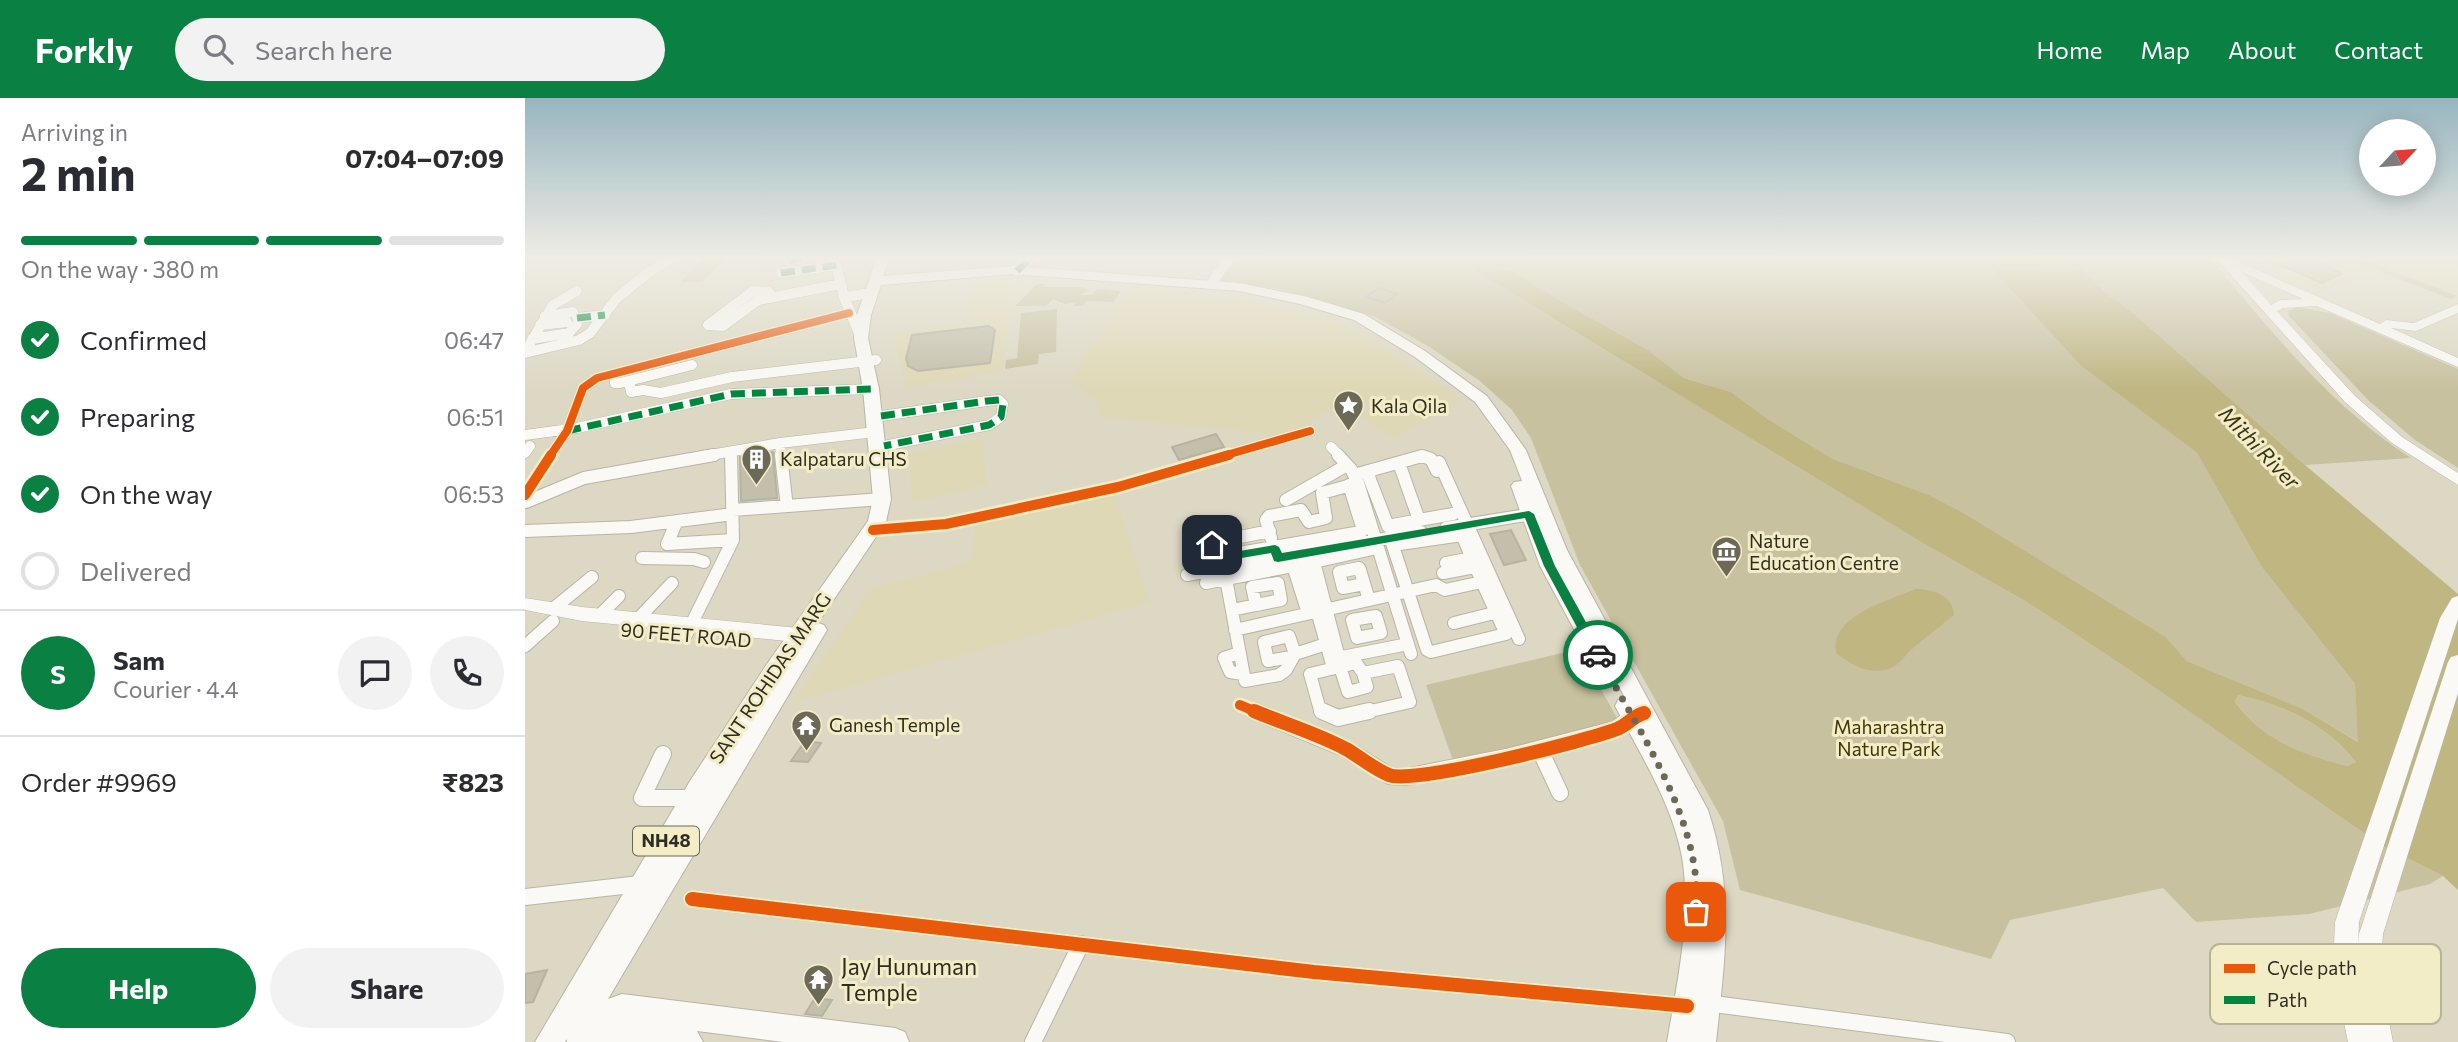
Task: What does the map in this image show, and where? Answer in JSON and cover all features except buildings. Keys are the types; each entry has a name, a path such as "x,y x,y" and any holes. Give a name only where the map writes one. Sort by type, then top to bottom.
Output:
{"main road":[{"name":"SANT ROHIDAS MARG","path":"871,361 861,338 862,325 872,301"},
{"name":"SANT ROHIDAS MARG","path":"548,1041 640,884 739,739 801,639 878,530 890,493 873,386 869,323 874,301"},
{"path":"1271,301 1327,315 1362,329 1470,400 1490,424 1508,453 1536,513"},
{"path":"1306,301 1359,317 1420,354 1471,390 1499,420 1518,450 1550,566 1637,714 1677,805 1694,857 1698,889 1697,1004 1702,1042"},
{"path":"2264,301 2357,406 2397,440 2458,481"},
{"path":"2269,301 2343,383 2381,418 2458,472"},
{"path":"2315,301 2458,363"},
{"path":"2332,301 2396,327 2416,327 2458,307"},
{"path":"2275,308 2280,304 2301,302 2324,305"},
{"path":"2376,327 2430,343 2458,356"},
{"path":"2416,327 2415,332 2430,343"},
{"name":"SANT ROHIDAS MARG","path":"878,530 882,499 881,445"},
{"path":"2346,944 2347,922 2449,618 2458,602"},
{"name":"90 FEET ROAD","path":"527,609 571,617 690,624"},
{"name":"90 FEET ROAD","path":"571,617 690,624 801,639"},
{"path":"2370,944 2371,934 2458,662"},
{"name":"SANT ROHIDAS MARG","path":"580,1035 693,808"},
{"path":"1681,1042 1697,1004"},
{"name":"NH48","path":"580,1035 622,1008 895,1042"},
{"path":"2357,1024 2361,1042"},
{"path":"2377,1024 2380,1042"},
{"name":"NH48","path":"548,1041 580,1035 611,1034 689,1042"}],"street":[{"path":"525,352 552,306 564,301"},
{"path":"525,352 579,340 605,315 615,301"},
{"path":"739,301 708,326 723,326 759,301"},
{"path":"759,313 761,301"},
{"path":"845,301 861,338"},
{"path":"525,496 568,431 583,388 597,378 849,313"},
{"path":"542,321 605,315"},
{"path":"533,339 569,333 574,319"},
{"path":"629,381 629,391 655,393 732,377 871,361"},
{"path":"614,376 615,383 692,365"},
{"path":"527,445 568,431 733,394 780,391 847,393 873,386"},
{"path":"525,496 584,478 780,443 881,445 989,425 1001,418 1004,413 1003,404 999,400 942,406 881,445"},
{"path":"878,530 946,524 1118,487 1310,431"},
{"path":"780,443 786,499"},
{"path":"1331,447 1352,477 1409,649 1336,663 1313,673 1310,677 1318,708 1334,718 1410,702 1398,666 1363,673"},
{"path":"690,624 731,544 731,453"},
{"path":"1286,500 1367,471 1422,456 1431,459 1476,560 1482,582 1519,639"},
{"path":"1439,462 1460,522"},
{"path":"1399,463 1419,520"},
{"path":"1367,471 1388,526 1419,520 1460,522"},
{"path":"1276,554 1266,520 1269,516 1301,510 1309,522 1326,518 1322,493 1352,477"},
{"path":"1206,583 1276,554 1362,532 1352,477"},
{"path":"525,531 631,527 733,512 882,499"},
{"path":"1307,573 1316,560 1376,544 1460,522 1536,513"},
{"path":"677,521 667,544 731,544"},
{"path":"1270,531 1215,542 1212,545 1216,557 1301,554 1376,544"},
{"path":"1459,534 1463,536 1501,611 1505,635 1431,652 1427,650 1391,541 1459,534"},
{"path":"642,558 699,561 705,548 731,544"},
{"path":"1301,554 1336,663 1348,692 1367,687 1358,663 1336,663"},
{"path":"1445,568 1476,560"},
{"path":"1187,575 1293,566 1307,573"},
{"path":"1225,573 1239,653 1224,659 1230,671 1243,674 1245,681 1249,682 1279,675 1286,670 1293,655 1326,644"},
{"path":"571,617 592,577"},
{"path":"1235,630 1436,585 1445,590 1482,582"},
{"path":"639,620 674,584"},
{"path":"1364,584 1361,618 1375,615 1381,634 1366,637"},
{"path":"525,646 571,617 619,596"},
{"path":"1232,610 1255,606"},
{"path":"1318,610 1326,644 1336,663"},
{"path":"1454,623 1501,611"},
{"path":"1240,705 1346,749 1389,776 1422,774 1540,750 1622,728 1637,714"},
{"path":"1540,750 1560,793"},
{"path":"663,754 642,798 693,808"},
{"path":"525,897 640,884"},
{"path":"692,899 1314,972 1697,1004 2007,1042"},
{"path":"1033,1042 1081,944"}],"shaded area":[{"path":"969,301 1009,301 1004,371 906,387 892,333 970,323"},
{"path":"1123,301 1248,301 1300,310 1352,328 1462,399 1394,437 1359,416 1370,408 1355,395 1286,435 1100,417 1097,402 1070,379"},
{"path":"982,438 987,485 911,502 910,453"},
{"path":"1113,487 1149,602 794,702 870,589 972,562 975,520"}],"green space":[{"path":"1020,301 1051,301 1046,306 1015,306"},
{"path":"1058,301 1087,301 1082,306 1074,306 1076,302 1064,304"},
{"name":"Maharashtra Nature Park","path":"1321,301 1525,301 1926,545 2027,602 2381,845 2443,876 2430,884 2309,914 2196,922 2163,888 2010,920 1991,959 1740,890 1723,821 1580,565 1531,438 1512,410 1480,381 1428,346 1376,317"},
{"path":"1561,301 2021,301 2081,366 2197,453 2261,566 2355,684 2359,742 2303,709 2187,661 2166,637 1962,512 1929,495 1831,458 1768,419 1731,392 1684,378 1648,350"},
{"path":"2117,301 2246,301 2328,391 2354,415 2411,458 2305,465"},
{"path":"2297,307 2330,313 2458,369 2458,468 2415,440 2369,401 2289,316 2288,311"},
{"path":"1057,309 1056,352 1039,354 1038,364 1005,369 1006,360 1017,358 1021,313"},
{"path":"1579,649 1618,720 1454,763 1426,685"},
{"path":"2238,695 2271,704 2303,718 2331,737 2356,762 2347,766 2285,744 2258,727 2246,715 2235,702"}],"water":[{"name":"Mithi River","path":"1525,301 1561,301 1648,350 1684,378 1731,392 1768,419 1831,458 1929,495 1962,512 2166,637 2187,661 2303,709 2358,742 2355,684 2261,566 2197,453 2081,366 2021,301 2117,301 2458,594 2458,890 2443,876 2381,845 2027,602 1926,545","holes":["2238,695 2271,704 2318,727 2332,737 2356,762 2347,766 2285,744 2258,727 2235,702"]},
{"path":"1915,589 1928,590 1946,598 1954,615 1888,669 1865,669 1836,653 1837,640 1851,619"}],"marked path":[{"path":"577,318 605,315"},
{"path":"567,431 731,394 871,389"},
{"path":"881,416 987,401 999,400 1003,404 1001,417 989,425 884,446"}],"cycle path":[{"path":"525,495 567,431 583,388 597,378 849,313"},
{"path":"873,530 946,524 1118,487 1310,431"},
{"path":"1240,705 1346,749 1390,776 1405,777 1485,763 1566,744 1618,729 1644,713"},
{"path":"692,899 1314,972 1687,1006"}],"way so far":[{"path":"1598,655 1677,805 1688,832 1698,889 1696,912"}],"place":[{"name":"Kala Qila","path":"1348,433"},
{"name":"Kalpataru CHS","path":"757,486"},
{"name":"Nature Education Centre","path":"1726,579"},
{"name":"Ganesh Temple","path":"806,752"},
{"name":"Jay Hunuman Temple","path":"818,1007"}],"route":[{"path":"1212,545 1218,558 1275,549 1278,558 1374,539 1529,514 1550,566 1598,655"}]}
